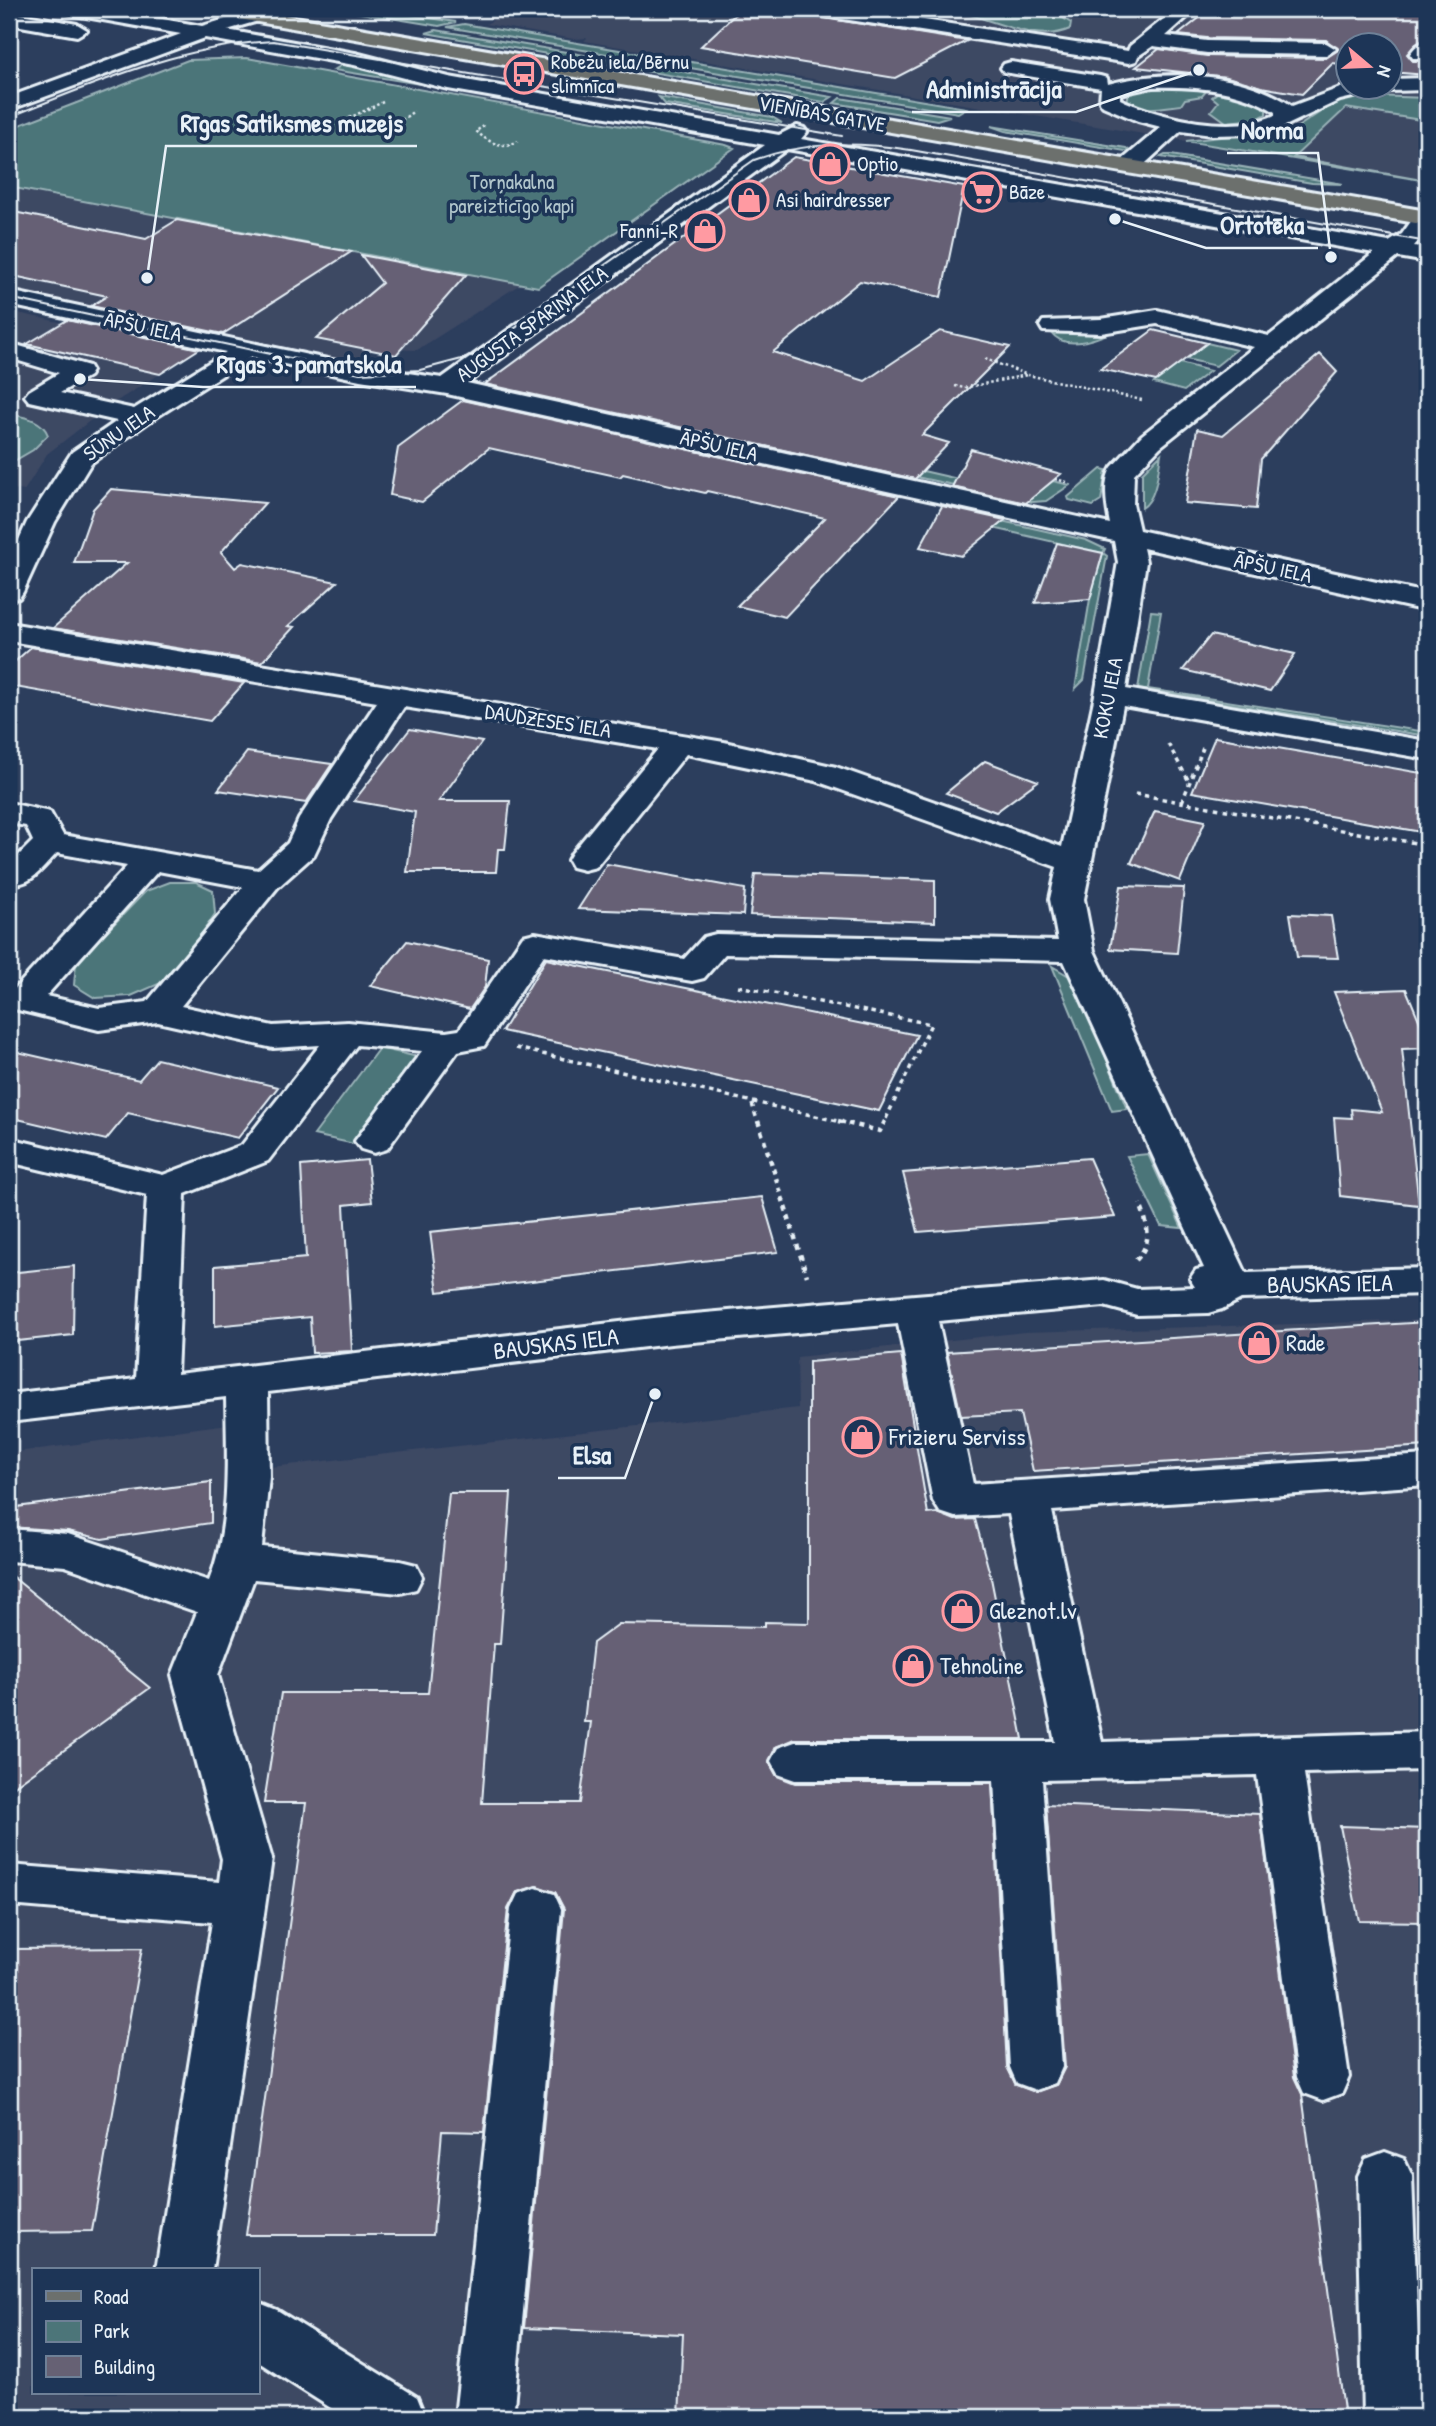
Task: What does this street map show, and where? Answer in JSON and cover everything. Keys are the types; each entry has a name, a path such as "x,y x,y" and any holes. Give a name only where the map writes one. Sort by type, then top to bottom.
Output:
{"main road":[{"name":"VIENĪBAS GATVE","path":"217,9 1426,218"}],"street":[{"path":"75,9 355,59 448,83 1427,254"},
{"path":"9,104 201,32 279,9"},
{"path":"817,9 1129,57"},
{"path":"1105,86 1129,57 1186,9"},
{"path":"9,18 76,30"},
{"path":"1169,24 1244,35 1233,47"},
{"path":"1149,40 1233,47 1326,49"},
{"path":"1011,68 1105,86 1159,81 1228,89 1264,96 1285,110 1285,118"},
{"path":"1404,79 1424,84"},
{"path":"1404,85 1424,84"},
{"path":"1105,86 1110,102 1124,110 1178,123 1218,128 1251,128 1276,123 1324,89 1334,92"},
{"name":"AUGUSTA SPARIŅA IELA","path":"447,386 786,141 820,113"},
{"path":"1129,166 1178,123"},
{"name":"KOKU IELA","path":"1233,1286 1077,951 1067,899 1110,695 1132,562 1120,504 1121,473 1151,441 1393,249 1410,239 1426,218"},
{"name":"ĀPŠU IELA","path":"9,299 360,373 447,386 1427,602"},
{"path":"1052,326 1101,326 1157,317 1268,348"},
{"path":"1166,333 1183,330 1268,348"},
{"name":"SŪNU IELA","path":"9,592 41,522 81,458 138,418 249,348"},
{"path":"9,350 80,370 38,396 138,418"},
{"name":"DAUDZESES IELA","path":"9,632 679,743 825,774 1074,862"},
{"path":"1110,695 1427,750"},
{"path":"158,1011 265,881 302,848 315,819 396,696"},
{"path":"584,860 679,743"},
{"path":"9,813 39,819 50,842"},
{"path":"50,842 265,881"},
{"path":"17,875 50,842"},
{"path":"150,860 22,1001 99,1019 158,1011 273,1037 348,1033 459,1040"},
{"path":"374,1141 459,1040 535,943 691,971 716,944 964,951 1077,951"},
{"path":"9,1150 166,1188 255,1153 348,1033"},
{"path":"156,1391 166,1188"},
{"name":"BAUSKAS IELA","path":"9,1408 671,1330 915,1308 1104,1293 1137,1302 1208,1300 1233,1286 1427,1281"},
{"path":"915,1308 955,1501 1427,1470"},
{"path":"184,2268 247,1859 195,1675 231,1582 248,1476 247,1380"},
{"path":"1027,1497 1083,1761"},
{"path":"9,1545 68,1550 231,1582 400,1577"},
{"path":"795,1761 1083,1761 1427,1751"},
{"path":"1278,1755 1323,2077"},
{"path":"1017,1760 1036,2067"},
{"path":"9,1885 240,1905"},
{"path":"484,2417 536,1909"},
{"path":"1385,2176 1392,2417"},
{"path":"259,2330 396,2417"}],"path":[{"path":"1369,9 1365,13 1383,13"},
{"path":"388,100 347,119 357,125 388,130 404,121 398,120 419,109"},
{"path":"985,359 1028,374 1150,402"},
{"path":"955,386 964,388 1028,374"},
{"path":"1163,736 1190,783"},
{"path":"1182,803 1208,736"},
{"path":"1090,786 1427,845"},
{"path":"459,1040 880,1131 931,1024 735,985 691,971"},
{"path":"752,1103 810,1285"},
{"path":"1131,1264 1142,1255 1147,1243 1149,1227 1139,1201"}],"shaded area":[{"path":"513,9 1427,9 1427,181 584,41 587,38 574,39 486,24"},
{"path":"9,187 538,287 519,285 417,350 374,349 353,366 9,292"},
{"path":"9,311 195,352 109,406 47,454 24,491 9,488"},
{"path":"1427,1320 1427,2417 9,2417 9,1453 266,1419 271,1467 798,1408 797,1357 1025,1332"}],"green space":[{"path":"336,9 371,9 456,22 439,26"},
{"path":"853,9 1063,9 1060,16 1071,23 1070,29 1042,34 956,12 879,12"},
{"path":"464,24 966,108 958,113 447,27"},
{"path":"436,30 832,97 824,102 426,33"},
{"name":"Torņakalna pareizticīgo kapi","path":"247,58 734,148 538,287 9,187 9,129 188,60"},
{"path":"347,62 506,98 334,70"},
{"path":"1145,87 1207,90 1202,96 1185,99 1181,105 1160,108 1139,107 1127,101 1129,93"},
{"path":"1218,92 1246,97 1266,106 1266,114 1257,119 1226,122 1211,111 1218,102 1212,97"},
{"path":"659,97 772,117 782,123 665,104"},
{"path":"1404,97 1427,98 1427,121 1346,108 1294,157 1427,181 1186,141 1296,128 1335,102 1404,102"},
{"path":"840,98 950,116 937,120 834,103"},
{"path":"991,126 1126,148 1131,152 1005,131"},
{"path":"1165,155 1343,184 1312,183 1161,157"},
{"path":"1130,324 1100,337 1078,342 1058,339 1051,332 1053,328"},
{"path":"1207,343 1236,350 1216,366 1186,359"},
{"path":"1180,363 1210,371 1184,391 1154,383"},
{"path":"9,414 37,422 48,435 33,450 9,464"},
{"path":"1161,454 1154,491 1142,508 1142,473"},
{"path":"1101,469 1106,470 1101,501 1093,506 1069,500 1068,497"},
{"path":"923,471 1033,496 1053,481 1070,485 1046,501 1033,502 916,477"},
{"path":"952,510 1086,540 1105,549 1103,553 944,517"},
{"path":"1103,553 1107,556 1084,680 1075,689 1090,599"},
{"path":"1151,611 1161,612 1148,689 1427,732 1427,736 1138,689"},
{"path":"170,882 196,882 213,890 215,914 190,951 161,983 131,996 95,998 74,985 76,963 146,891"},
{"path":"1052,966 1074,979 1127,1109 1112,1111"},
{"path":"379,1048 418,1057 354,1144 314,1135"},
{"path":"1148,1154 1182,1228 1161,1226 1127,1156"}],"building":[{"path":"741,9 770,9 967,41 895,78 701,46"},
{"path":"1427,9 1427,39 1416,44 1407,54 1413,61 1427,61 1427,75 1404,73 1404,32 1334,32 1334,47 1326,40 1178,35 1203,15"},
{"path":"1159,49 1207,56 1326,58 1334,53 1334,63 1302,94 1261,87 1227,77 1136,67"},
{"path":"794,157 964,187 941,297 860,281 773,352 865,381 940,331 1010,347 922,435 949,443 915,479 485,384"},
{"path":"9,211 146,239 177,220 351,252 223,334 91,306 107,296 9,275"},
{"path":"361,255 466,275 396,355 316,339 382,283"},
{"path":"67,320 199,349 160,374 27,344"},
{"path":"1153,330 1207,343 1156,381 1100,369"},
{"path":"1320,354 1337,372 1261,459 1256,509 1185,503 1197,429 1223,435"},
{"path":"463,400 899,496 785,617 737,606 825,518 707,491 705,493 623,474 620,477 489,448 422,502 390,495 398,448"},
{"path":"971,449 1061,474 1026,503 952,487"},
{"path":"111,489 265,503 221,552 235,568 242,563 337,582 288,626 294,627 262,662 53,628 127,563 74,563 93,509"},
{"path":"942,506 1005,520 961,556 920,547"},
{"path":"1057,543 1103,553 1090,599 1035,603"},
{"path":"1211,635 1295,654 1270,691 1183,670"},
{"path":"31,647 244,683 210,721 9,686 9,667"},
{"path":"410,729 482,742 439,801 510,801 505,849 498,849 496,872 407,872 415,812 354,801"},
{"path":"1215,737 1427,774 1427,833 1192,792"},
{"path":"247,752 332,764 306,803 218,790"},
{"path":"985,761 1038,781 996,812 946,793"},
{"path":"1155,811 1205,821 1180,881 1131,863"},
{"path":"607,864 745,889 743,915 578,909"},
{"path":"755,874 935,880 935,922 750,915"},
{"path":"1121,886 1184,888 1177,953 1110,949"},
{"path":"1290,914 1331,916 1338,958 1297,957"},
{"path":"407,941 488,959 485,987 470,1009 370,986"},
{"path":"546,959 917,1035 879,1111 502,1031"},
{"path":"1406,989 1427,1039 1427,1048 1402,1049 1419,1205 1340,1196 1334,1117 1352,1118 1351,1109 1382,1112 1334,992"},
{"path":"9,1050 139,1080 157,1059 278,1087 238,1138 128,1113 106,1140 9,1117"},
{"path":"1089,1158 1115,1217 918,1232 903,1173"},
{"path":"367,1160 372,1202 344,1205 352,1351 312,1353 310,1317 215,1326 215,1266 306,1258 301,1166"},
{"path":"762,1197 778,1252 438,1292 430,1232"},
{"path":"74,1266 73,1335 9,1342 9,1273"},
{"path":"1427,1322 1427,1446 1033,1471 1020,1413 961,1416 947,1352"},
{"path":"901,1354 928,1514 938,1513 955,1520 975,1519 991,1578 1023,1739 795,1739 776,1747 769,1762 777,1776 795,1783 992,1783 1007,2067 1016,2085 1035,2092 1056,2085 1065,2067 1046,1805 1260,1814 1294,2077 1302,2094 1345,2417 679,2417 683,2334 524,2328 564,1909 555,1892 537,1886 517,1892 508,1909 484,2132 442,2131 433,2235 246,2235 306,1803 264,1803 281,1693 428,1693 449,1493 511,1493 500,1644 494,1644 482,1803 580,1803 591,1722 584,1722 593,1643 619,1624 765,1627 765,1622 809,1623 809,1362"},
{"path":"211,1482 211,1523 102,1539 68,1531 9,1527 9,1508"},
{"path":"9,1574 150,1688 9,1790"},
{"path":"1340,1826 1427,1829 1427,1922 1359,1921"},
{"path":"142,1948 92,2231 9,2232 9,1949"}],"tram line":[{"path":"9,117 106,79 171,58 238,44 273,41 842,136"},
{"path":"9,298 360,373 420,370 477,355 754,160 793,149 832,145 911,150 1427,242"}],"place":[{"name":"Administrācija","path":"1199,70"},
{"name":"Robežu iela/Bērnu slimnīca","path":"524,74"},
{"name":"Optio","path":"830,164"},
{"name":"Bāze","path":"982,192"},
{"name":"Asi hairdresser","path":"749,200"},
{"name":"Ortotēka","path":"1115,219"},
{"name":"Fanni-R","path":"705,231"},
{"name":"Norma","path":"1331,257"},
{"name":"Rīgas Satiksmes muzejs","path":"147,278"},
{"name":"Rīgas 3. pamatskola","path":"80,379"},
{"name":"Rade","path":"1259,1343"},
{"name":"Elsa","path":"655,1394"},
{"name":"Frizieru Serviss","path":"862,1437"},
{"name":"Gleznot.lv","path":"962,1611"},
{"name":"Tehnoline","path":"913,1666"}]}
